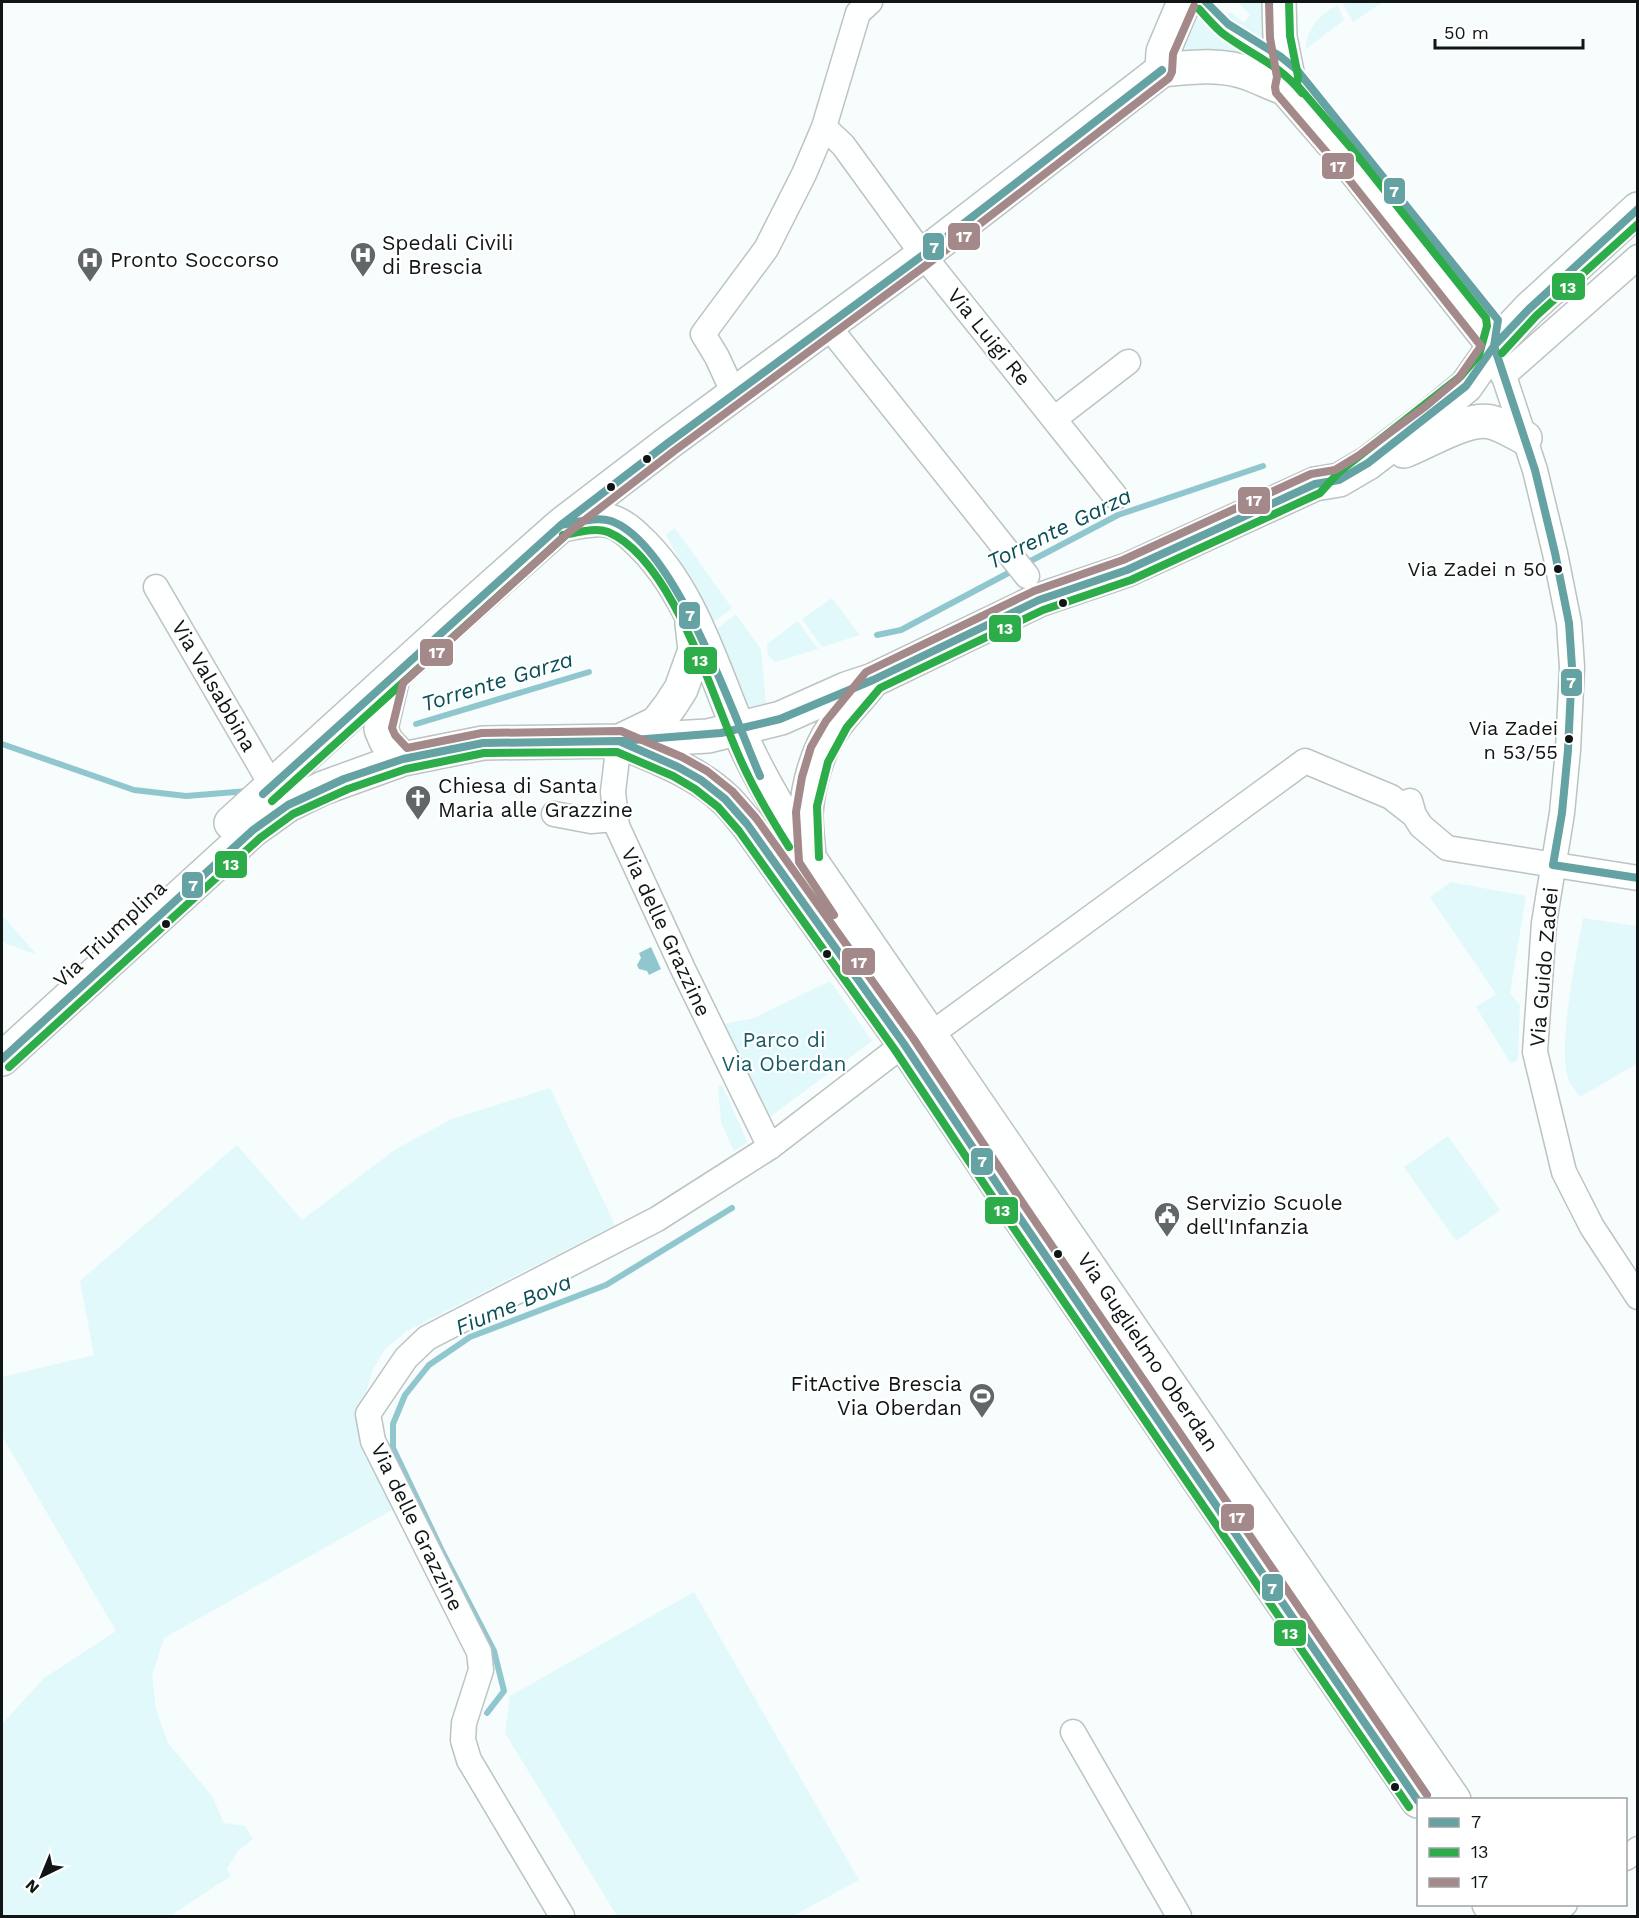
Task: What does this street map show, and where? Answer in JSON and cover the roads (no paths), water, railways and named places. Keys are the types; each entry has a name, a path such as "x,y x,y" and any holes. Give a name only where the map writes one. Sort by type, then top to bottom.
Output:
{"main road":[{"path":"1184,2 1163,52 1162,70 1221,67 1249,73 1285,88 1288,77 1280,37 1279,2"},
{"name":"Via Triumplina","path":"2,1034 561,525 923,255 1162,70"},
{"name":"Via Guido Zadei","path":"1285,88 1344,155 1491,349"},
{"path":"1315,484 1339,480 1368,463 1466,386 1491,349 1529,309 1638,209"},
{"path":"1315,484 1332,464 1453,369 1469,351 1491,349"},
{"path":"1368,463 1480,421 1494,423 1525,438"},
{"name":"Via Triumplina","path":"2,1059 220,859 267,819 288,805 338,782 403,759 483,743 620,741 708,736 781,718 846,689 873,680 1039,600 1127,570 1315,484"},
{"name":"Via Guglielmo Oberdan","path":"561,525 610,521 645,546 668,576 692,617 768,793 809,858 1453,1798"},
{"path":"620,741 657,723 681,689 694,650 692,617"},
{"path":"393,677 381,729 386,741 403,759"},
{"path":"809,858 806,814 820,751 834,727 873,680"},
{"name":"Via Guglielmo Oberdan","path":"620,741 701,780 725,799 747,824 904,1044 1013,1208 1417,1798"}],"street":[{"path":"734,394 717,357 703,334 766,249 804,174 824,127 858,13 870,2"},
{"name":"Via Luigi Re","path":"824,127 843,145 923,255 1116,497"},
{"path":"1491,349 1638,257"},
{"path":"828,326 1020,567"},
{"name":"Via Guido Zadei","path":"1491,349 1525,438 1555,553 1569,623 1572,667 1568,750 1563,802 1544,922 1535,1052 1563,1172 1592,1227 1638,1297"},
{"path":"1054,419 1128,362"},
{"name":"Via Valsabbina","path":"156,587 272,786"},
{"name":"Via delle Grazzine","path":"620,741 613,792 614,819 770,1147"},
{"path":"945,1024 1305,761 1412,808 1421,826 1447,848 1638,879"},
{"path":"554,814 591,821 614,819"},
{"name":"Via delle Grazzine","path":"562,1917 469,1760 463,1740 464,1723 481,1670 479,1652 373,1441 368,1414 406,1358 427,1338 657,1219 770,1147 904,1044"},
{"path":"1072,1732 1179,1917"},
{"path":"1552,1917 1564,1906"}],"water":[{"path":"651,947 661,969 649,975 637,965 641,958 639,953"}],"waterway":[{"name":"Torrente Garza","path":"1023,565 1118,515 1263,466"},
{"name":"Torrente Garza","path":"877,635 901,630 1014,570"},
{"name":"Torrente Garza","path":"416,724 589,672"},
{"name":"Torrente Garza","path":"2,744 134,790 186,796 248,791"},
{"name":"Fiume Bova","path":"487,1713 504,1691 494,1651 443,1553 393,1448 393,1424 405,1395 429,1365 470,1337 606,1285 732,1208"}],"place":[{"name":"Spedali Civili di Brescia","path":"363,278"},
{"name":"Pronto Soccorso","path":"90,283"},
{"name":"Via Zadei n 50","path":"1558,569"},
{"name":"Via Zadei n 53/55","path":"1569,739"},
{"name":"Chiesa di Santa Maria alle Grazzine","path":"418,821"},
{"name":"Servizio Scuole dell'Infanzia","path":"1167,1238"},
{"name":"FitActive Brescia Via Oberdan","path":"982,1419"}],"park label":[{"name":"Parco di Via Oberdan","path":"784,1052"}]}
